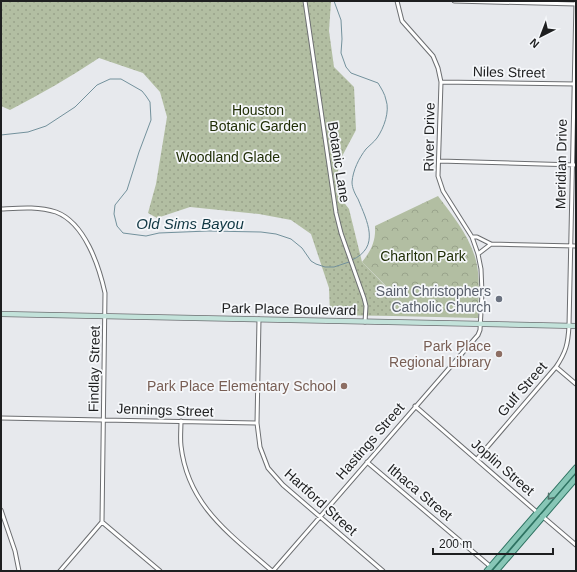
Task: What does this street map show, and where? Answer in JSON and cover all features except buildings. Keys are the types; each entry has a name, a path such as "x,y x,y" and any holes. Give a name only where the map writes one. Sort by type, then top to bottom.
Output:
{"main road":[{"path":"489,569 576,468"},
{"path":"496,571 576,478"}],"street":[{"name":"Botanic Lane","path":"305,1 336,213 341,233 366,306 365,322"},
{"name":"River Drive","path":"397,1 402,21 433,56 438,68 441,82 438,176 443,191 472,237 478,254 481,269 482,294 480,325"},
{"path":"454,1 576,3"},
{"name":"Meridian Drive","path":"569,326 570,246 574,165 576,3"},
{"name":"Niles Street","path":"441,82 575,84"},
{"path":"439,161 574,165"},
{"name":"Findlay Street","path":"1,209 44,209 57,213 75,227 87,241 97,262 105,293 106,316 102,522"},
{"path":"472,237 476,237 491,244 576,246"},
{"path":"478,254 491,244"},
{"name":"Park Place Boulevard","path":"1,314 576,326"},
{"name":"Hartford Street","path":"259,319 257,423 260,447 268,468 283,484 383,571"},
{"name":"Hastings Street","path":"272,571 478,335 480,325"},
{"name":"Gulf Street","path":"476,459 556,367 567,347 569,326"},
{"path":"556,367 576,384"},
{"name":"Joplin Street","path":"415,406 576,545"},
{"name":"Jennings Street","path":"1,418 257,423"},
{"path":"181,421 180,445 185,466 194,492 215,520 272,571"},
{"name":"Ithaca Street","path":"367,462 489,569 496,571"},
{"path":"1,510 15,551 18,571"},
{"path":"60,571 102,522 160,571"}],"green space":[{"name":"Houston Botanic Garden","path":"5,1 331,1 329,31 334,67 354,87 356,130 339,162 336,192 349,209 362,262 394,295 393,316 330,315 329,288 311,234 291,220 259,214 190,207 157,218 148,213 156,184 167,117 160,92 143,73 99,58 33,98 10,110 1,106 1,3"},
{"name":"Charlton Park","path":"438,196 464,233 475,257 479,280 478,318 393,316 394,294 362,262 372,246 375,236 375,226"}],"waterway":[{"name":"Old Sims Bayou","path":"334,1 341,20 341,53 346,67 351,73 378,83 384,93 387,104 387,114 382,129 377,138 361,156 355,169 352,182 353,189 365,216 369,233 369,241 366,248 361,255 352,260"},
{"name":"Old Sims Bayou","path":"1,135 28,132 46,126 75,107 97,85 110,79 121,79 142,91 146,96 150,102 151,120 127,190 115,205 114,214 117,226 123,233 146,236 159,233 208,231 261,232 276,234 291,239 302,248 311,261 316,264 325,267 334,267 349,262"}],"place":[{"name":"Saint Christophers Catholic Church","path":"499,299"},
{"name":"Park Place Regional Library","path":"499,354"},
{"name":"Park Place Elementary School","path":"344,386"}],"park label":[{"name":"Woodland Glade","path":"228,157"}]}
